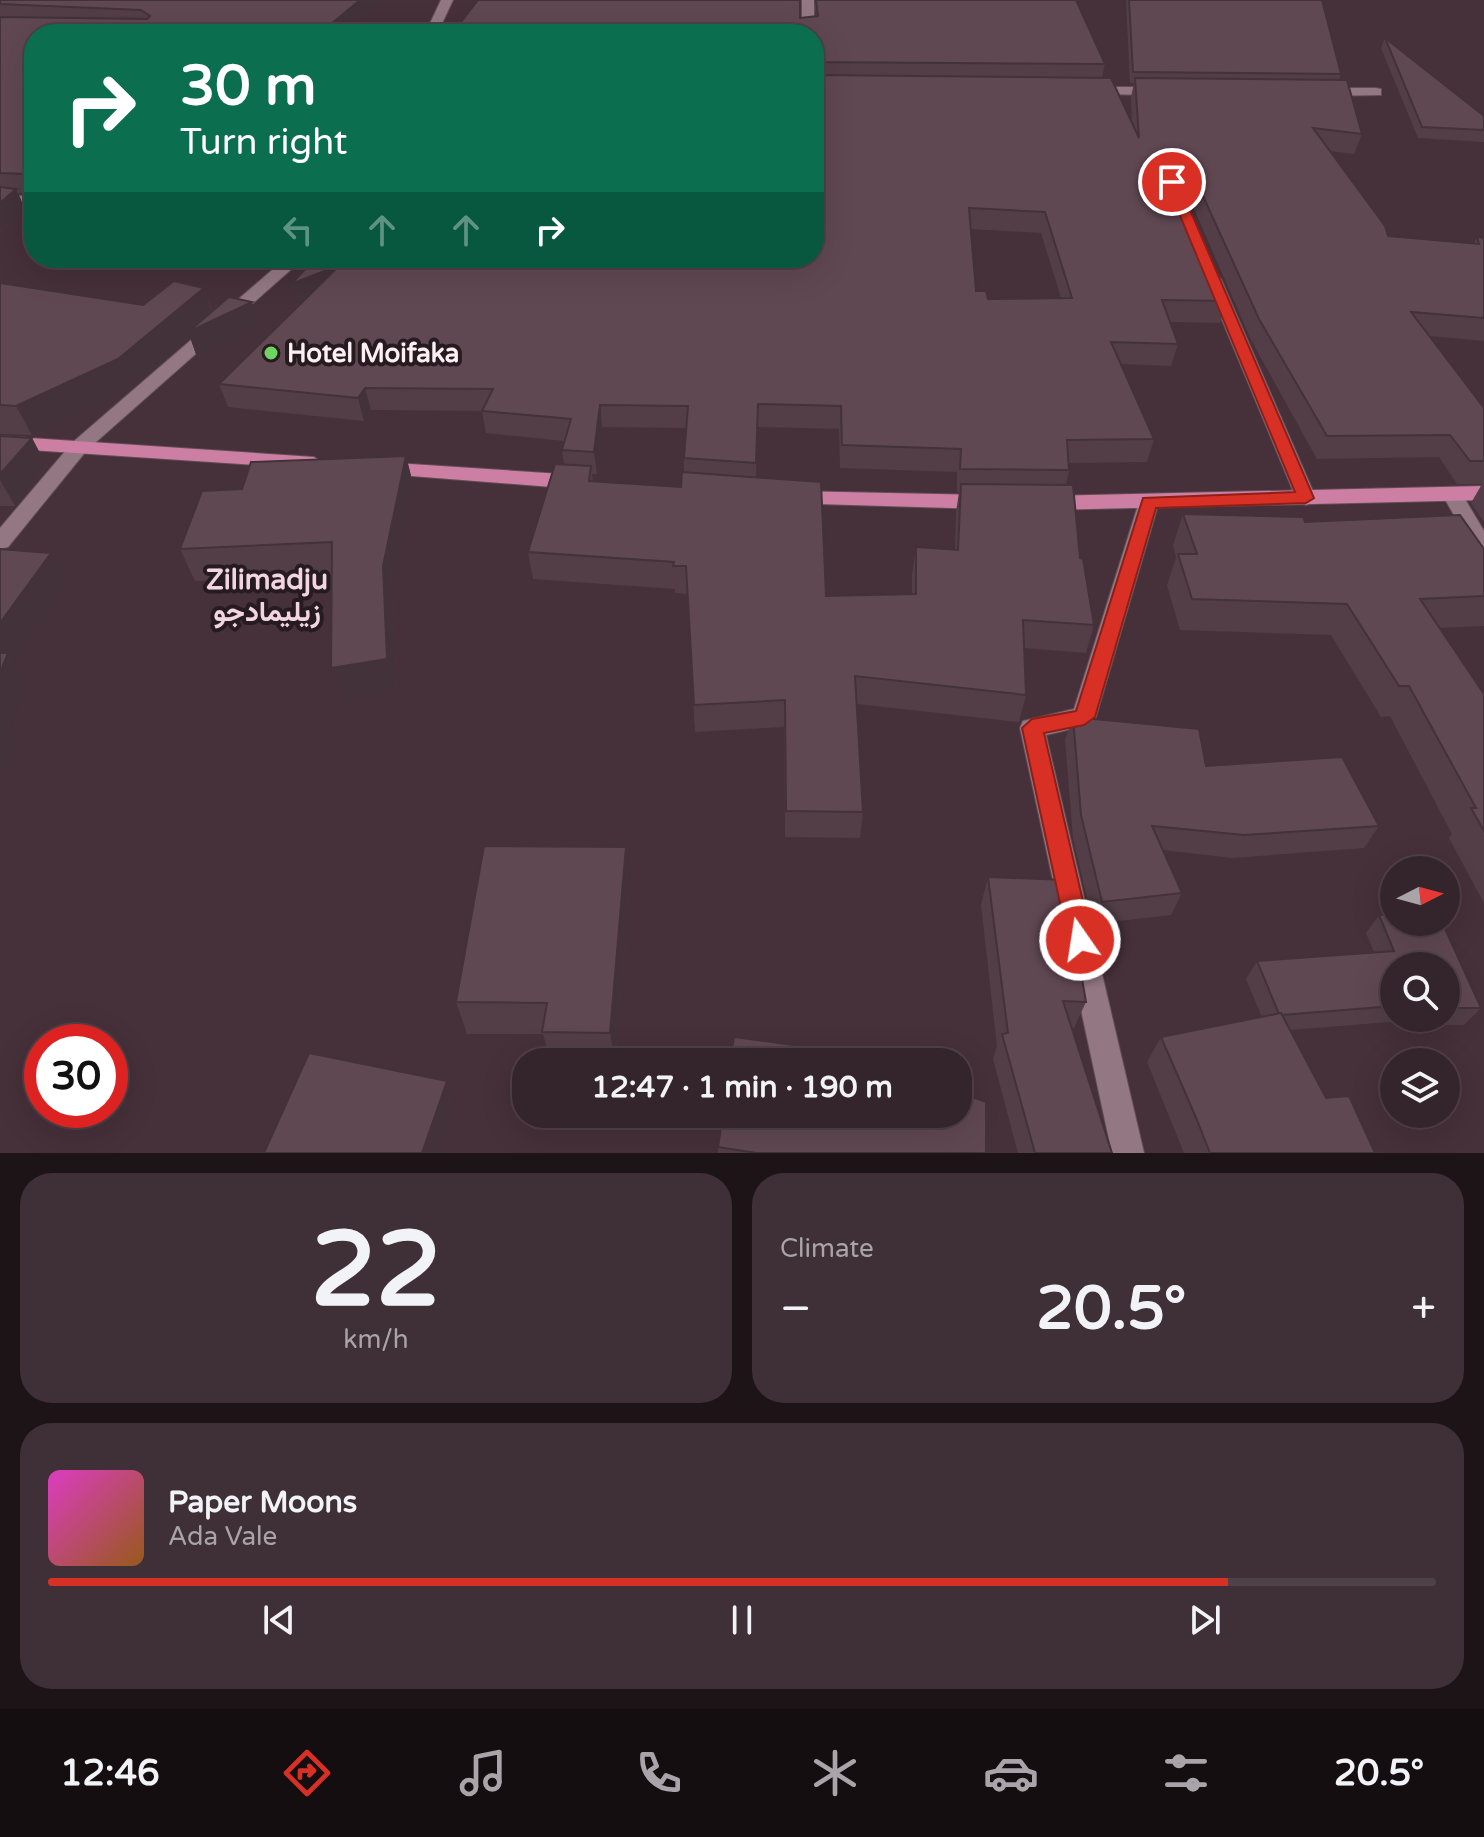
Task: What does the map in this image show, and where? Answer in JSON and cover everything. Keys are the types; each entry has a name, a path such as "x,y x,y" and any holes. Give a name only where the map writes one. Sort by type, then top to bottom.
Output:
{"main road":[{"path":"0,442 332,464"},
{"path":"364,467 601,484"},
{"path":"775,497 838,501 1149,502 1484,493"}],"street":[{"path":"436,24 447,0"},
{"path":"808,0 808,24"},
{"path":"1079,90 1173,91"},
{"path":"1298,92 1376,92"},
{"path":"0,199 24,201"},
{"path":"0,542 80,446 285,268"},
{"path":"1209,268 1306,498"},
{"path":"1452,494 1484,549"},
{"path":"1128,1153 1032,728 1084,717 1149,502"}],"building":[{"path":"0,0 360,0 331,24 24,24 24,174 0,173 0,17 147,19 150,16 141,10 0,4"},
{"path":"478,0 800,0 800,18 818,16 816,0 1076,0 1105,64 824,62 824,24 460,24"},
{"path":"1129,0 1322,0 1341,74 1133,72"},
{"path":"1385,38 1484,116 1484,130 1422,127"},
{"path":"824,75 1111,78 1139,138 1135,78 1347,80 1362,134 1313,128 1385,226 1388,236 1479,244 1477,237 1484,238 1484,318 1411,312 1484,408 1484,461 1470,461 1450,435 1327,436 1259,319 1187,161 1173,156 1168,163 1227,301 1162,300 1178,344 1111,342 1154,439 1067,440 1069,470 960,469 961,449 842,445 841,406 758,404 756,463 684,458 688,406 600,405 594,452 562,450 571,419 482,411 493,389 365,388 358,398 219,384 337,268 824,268","holes":["969,208 1045,212 1072,298 988,299 986,291 976,291"]},
{"path":"0,187 16,189 0,203"},
{"path":"306,268 332,268 291,284"},
{"path":"174,281 204,288 118,359 16,406 0,405 0,283 143,305"},
{"path":"229,297 252,302 188,332"},
{"path":"0,436 32,438 0,474"},
{"path":"406,456 383,566 387,659 331,668 332,542 180,549 202,491 242,489 251,462"},
{"path":"555,464 591,466 589,481 681,487 682,472 821,482 826,596 916,594 916,547 958,550 961,484 1073,485 1080,558 1083,559 1094,625 1023,620 1026,695 855,676 863,812 786,811 785,700 694,705 686,566 673,566 674,562 528,552"},
{"path":"1183,514 1303,517 1305,522 1460,515 1484,549 1484,596 1420,599 1484,694 1484,831 1471,808 1476,808 1409,686 1399,686 1347,604 1192,599 1178,554 1197,554"},
{"path":"0,549 51,553 0,623"},
{"path":"0,653 8,653 0,673"},
{"path":"1073,717 1199,729 1206,766 1342,757 1379,826 1244,835 1152,826 1182,893 1102,902 1081,815"},
{"path":"484,846 626,847 610,1033 542,1032 547,1003 456,1002"},
{"path":"988,877 1065,880 1086,1002 1063,1001 1112,1153 1035,1153 1002,1034 1008,1033"},
{"path":"1388,936 1448,936 1456,952 1380,952 1394,951"},
{"path":"1380,952 1380,1007 1281,1015 1257,961"},
{"path":"1460,962 1481,1008 1460,1008"},
{"path":"1281,1013 1326,1098 1349,1096 1375,1153 1210,1153 1161,1037"},
{"path":"734,1037 816,1048 732,1048"},
{"path":"309,1053 447,1081 422,1153 264,1153"},
{"path":"972,1097 986,1102 986,1153 756,1153 718,1147 721,1128 972,1128"}],"place":[{"name":"Hotel Moifaka","path":"271,353"}],"district":[{"name":"Zilimadju زيليمادجو","path":"267,595"}],"route":[{"path":"1080,940 1032,728 1084,717 1149,502 1306,498 1172,182"}]}
